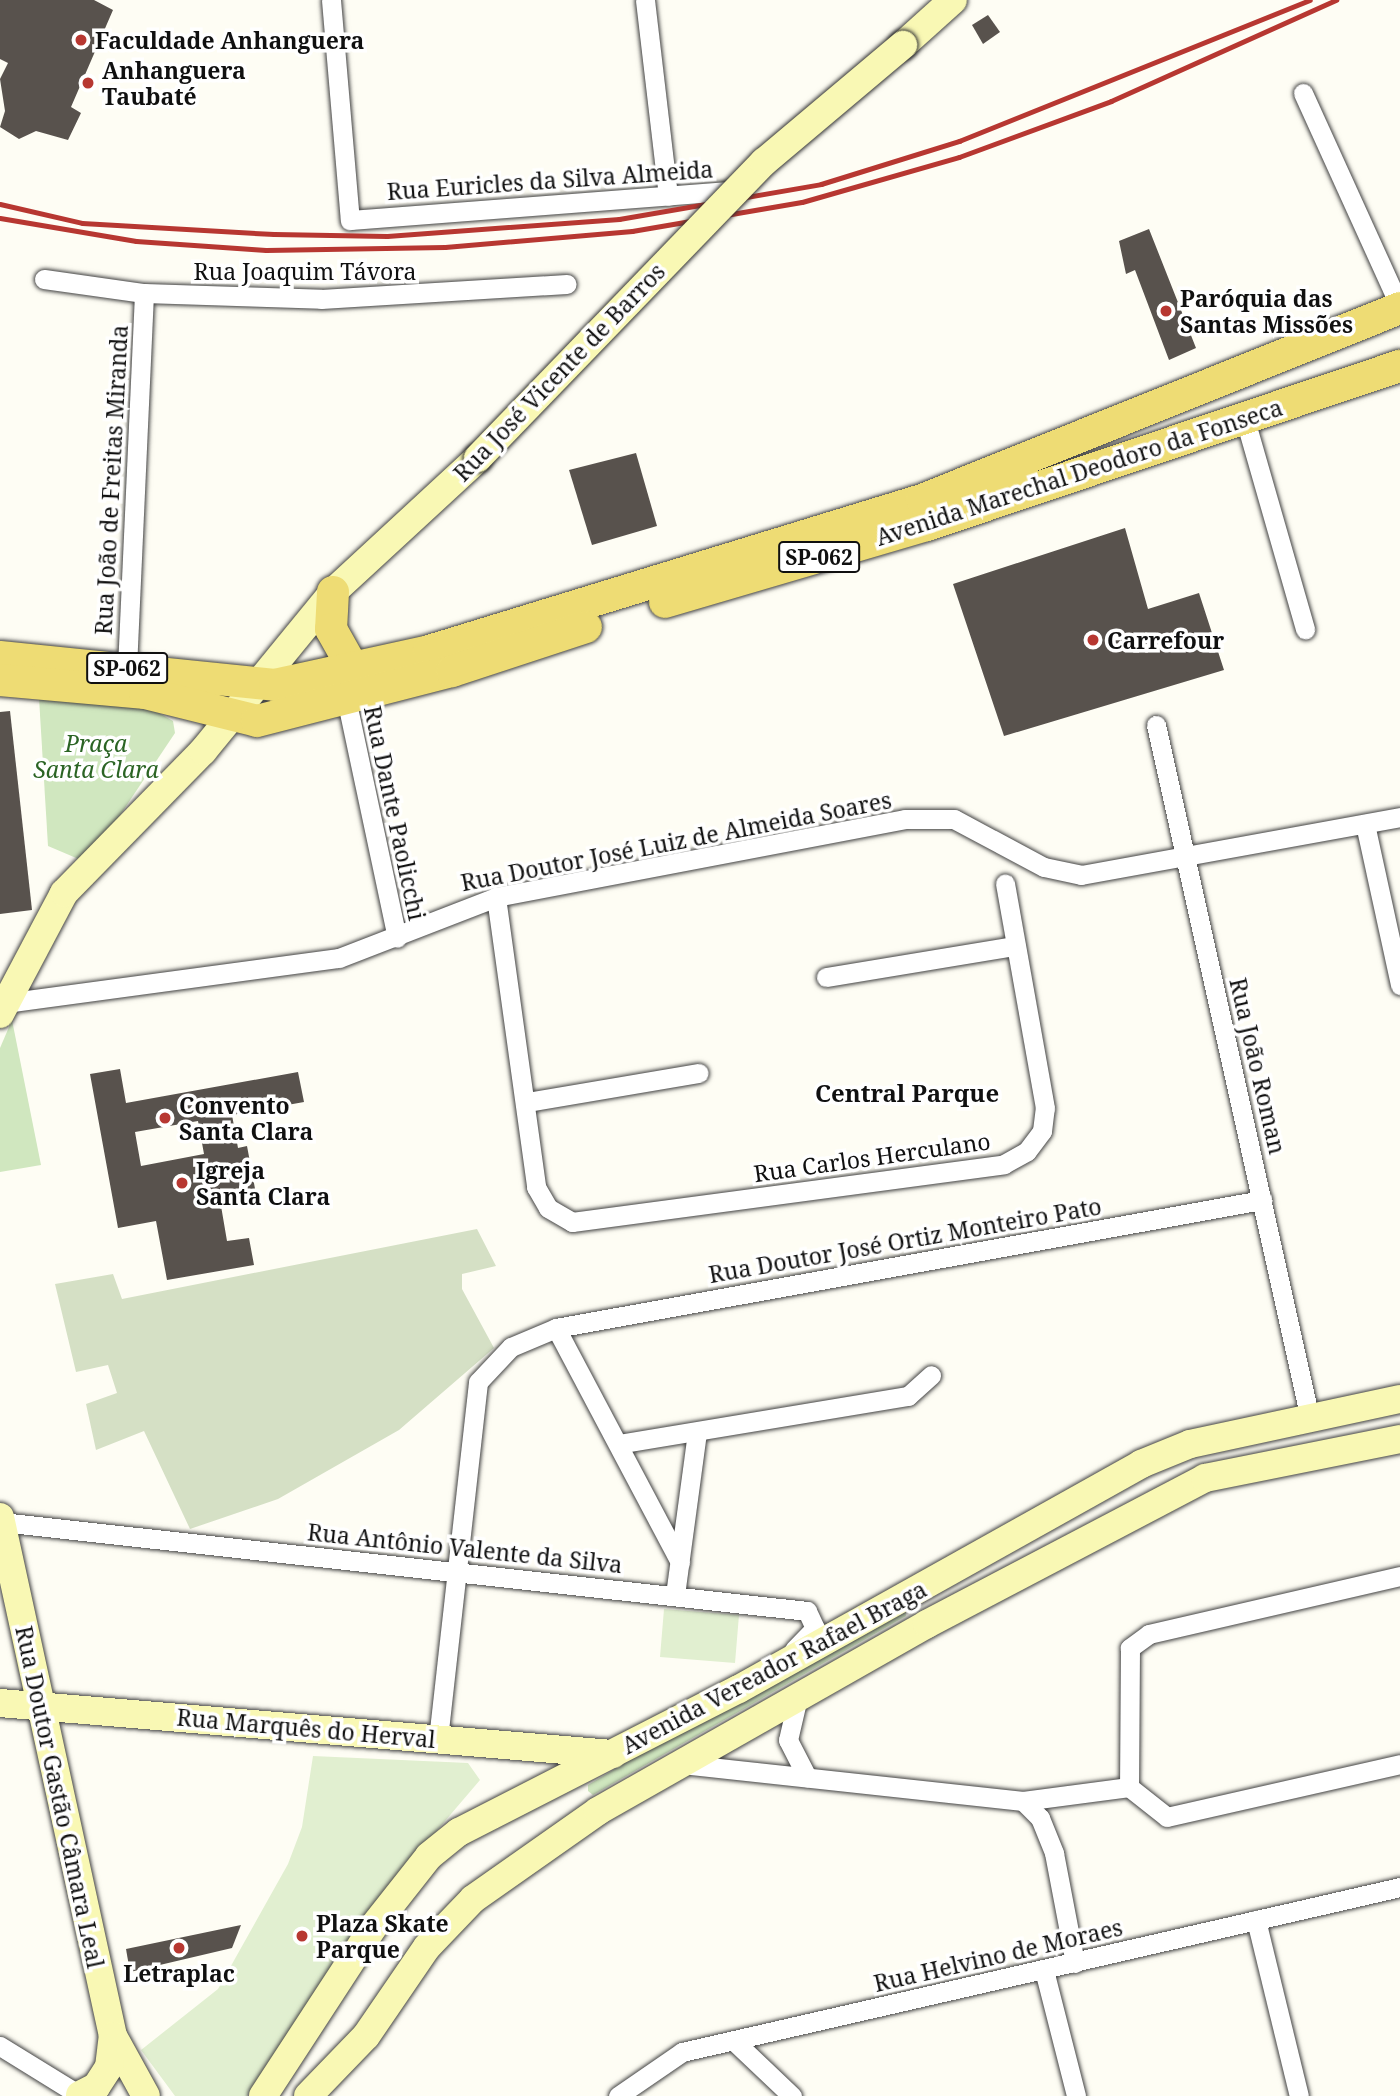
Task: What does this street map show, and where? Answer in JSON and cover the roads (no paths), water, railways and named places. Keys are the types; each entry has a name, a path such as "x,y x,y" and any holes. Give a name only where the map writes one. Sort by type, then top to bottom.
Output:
{"main road":[{"name":"Rua José Vicente de Barros","path":"2,1007 64,893 232,716 254,682 333,592 478,458 764,162 953,0"},
{"name":"Avenida Marechal Deodoro da Fonseca","path":"232,716 257,721 350,684 922,500 1400,308"},
{"path":"1363,322 1358,349 1390,369"},
{"name":"Avenida Marechal Deodoro da Fonseca","path":"254,682 350,684 927,525 1390,369"},
{"path":"1107,464 1100,439 1115,423"},
{"path":"333,592 331,629 350,684"},
{"name":"SP-062","path":"0,657 254,682"},
{"name":"SP-062","path":"0,680 145,693 232,716"},
{"name":"Avenida Vereador Rafael Braga","path":"263,2096 373,1927 429,1856 459,1832 739,1689 1114,1479 1190,1444 1400,1399"},
{"name":"Avenida Vereador Rafael Braga","path":"308,2096 366,2036 427,1947 473,1899 598,1811 1014,1577 1205,1478 1400,1439"},
{"path":"1091,1535 1079,1523 1080,1513 1114,1479"},
{"name":"Rua Doutor Gastão Câmara Leal","path":"0,1521 113,2036 146,2096"},
{"path":"1014,1577 1049,1543 1048,1535 1033,1525"},
{"name":"Rua Marquês do Herval","path":"0,1703 613,1754"},
{"path":"580,1772 578,1795 598,1811"},
{"name":"Rua Doutor Gastão Câmara Leal","path":"80,2096 96,2087 109,2067 113,2036"}],"street":[{"name":"Rua Euricles da Silva Almeida","path":"331,0 350,220 753,189"},
{"path":"645,0 668,196"},
{"path":"1303,93 1400,308"},
{"name":"Rua Joaquim Távora","path":"44,279 144,293 321,299 567,284"},
{"name":"Rua João de Freitas Miranda","path":"127,668 144,293"},
{"path":"1244,416 1305,629"},
{"name":"Rua Dante Paolicchi","path":"350,684 397,938"},
{"name":"Rua João Roman","path":"1156,725 1310,1419"},
{"name":"Rua Doutor José Luiz de Almeida Soares","path":"2,1007 339,958 397,938 432,918 496,897 905,819 954,818 1044,867 1081,875 1400,817"},
{"path":"1365,824 1400,985"},
{"name":"Rua Carlos Herculano","path":"527,1102 536,1187 548,1208 572,1222 1004,1164 1027,1151 1042,1131 1045,1108 1005,884"},
{"path":"496,897 527,1102 699,1073"},
{"path":"826,977 1014,946"},
{"name":"Rua Doutor José Ortiz Monteiro Pato","path":"438,1739 478,1382 511,1347 556,1328 1262,1200"},
{"path":"556,1328 680,1562"},
{"path":"618,1444 908,1396 931,1375"},
{"path":"676,1595 697,1432"},
{"name":"Rua Antônio Valente da Silva","path":"0,1521 807,1611 815,1628 806,1642 739,1689"},
{"path":"1129,1787 1130,1648 1149,1634 1400,1576"},
{"path":"799,1697 788,1740 807,1777"},
{"path":"682,1764 1023,1801 1129,1787 1167,1817 1400,1764"},
{"path":"1023,1801 1040,1818 1054,1853 1074,1963"},
{"name":"Rua Helvino de Moraes","path":"618,2096 682,2052 1400,1886"},
{"path":"1256,1920 1299,2096"},
{"path":"1044,1970 1076,2096"},
{"path":"734,2041 792,2096"},
{"path":"0,2046 80,2096"}],"railway":[{"path":"0,204 82,223 274,234 387,236 619,219 821,184 959,141 1310,0"},
{"path":"0,218 136,241 266,250 445,247 632,231 802,202 959,157 1111,101 1336,0"}],"place":[{"name":"Faculdade Anhanguera","path":"81,40"},
{"name":"Anhanguera Taubaté","path":"88,83"},
{"name":"Paróquia das Santas Missões","path":"1166,311"},
{"name":"Carrefour","path":"1093,640"},
{"name":"Convento Santa Clara","path":"165,1118"},
{"name":"Igreja Santa Clara","path":"182,1183"},
{"name":"Plaza Skate Parque","path":"302,1936"},
{"name":"Letraplac","path":"179,1948"}],"district":[{"name":"Central Parque","path":"907,1093"}],"park label":[{"name":"Praça Santa Clara","path":"96,756"}]}
